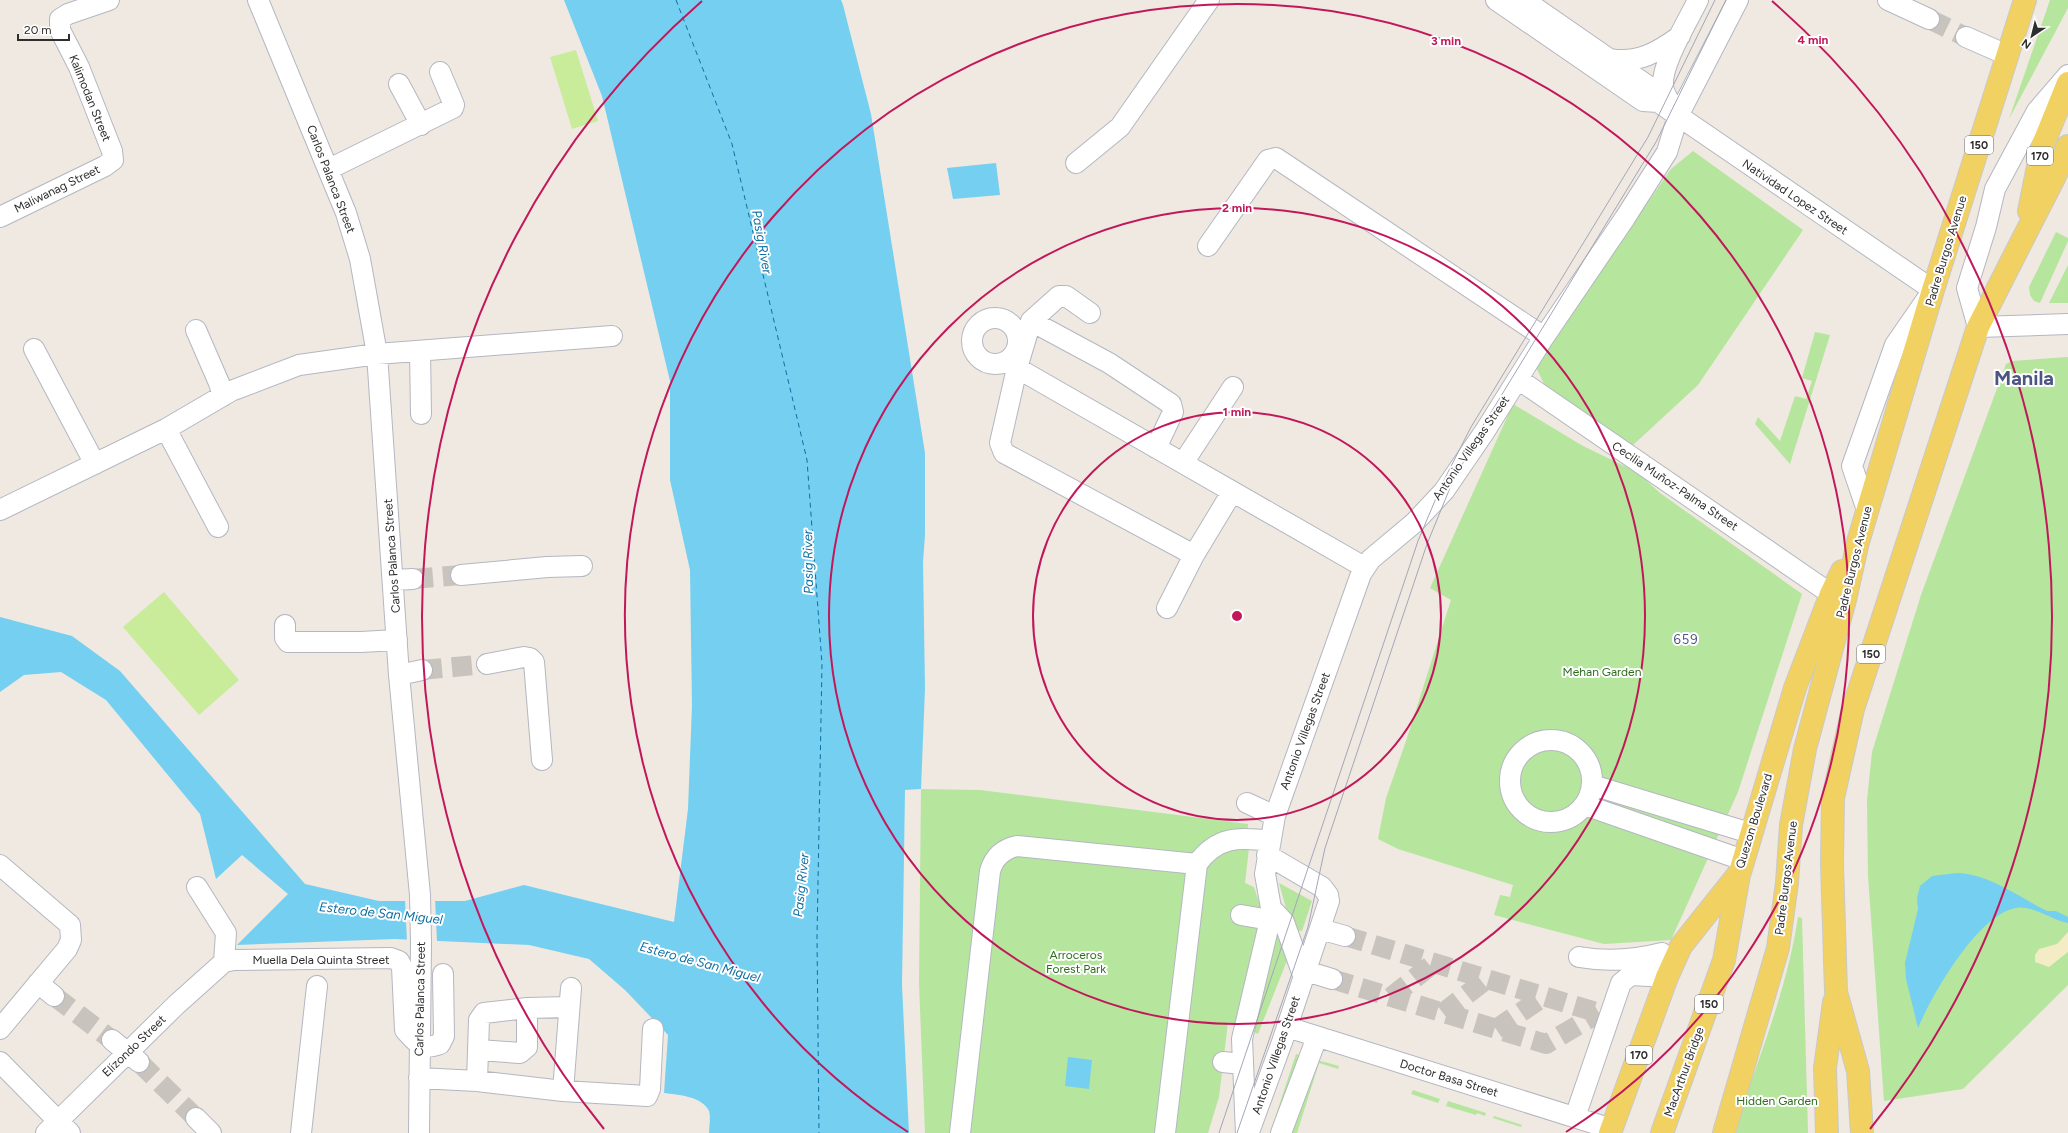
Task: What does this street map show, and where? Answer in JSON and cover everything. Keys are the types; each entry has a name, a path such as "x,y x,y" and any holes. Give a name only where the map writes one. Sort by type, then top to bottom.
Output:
{"main road":[{"name":"Padre Burgos Avenue","path":"1724,1133 1778,948 1787,882 1791,825 1805,749 1843,607 1858,542 1933,290 2025,0"},
{"name":"170","path":"2024,234 2042,147 2068,83"},
{"name":"150","path":"1827,1133 1825,1068 1836,992 1831,836 1833,798 1839,766 1858,694 1978,326 2054,178 2068,146"},
{"name":"Quezon Boulevard","path":"1611,1131 1667,977 1681,946 1741,866 1796,688 1831,594 1858,542"},
{"name":"MacArthur Bridge","path":"1662,1133 1724,960 1741,866"},
{"path":"1836,992 1858,1071 1862,1133"}],"street":[{"name":"Kalimodan Street","path":"109,0 68,14 60,19 60,30 79,67 112,151 113,160"},
{"name":"Carlos Palanca Street","path":"258,0 346,213 360,259 377,354 404,580 397,640 419,886 421,942 418,1045 419,1133"},
{"path":"1076,163 1120,127 1209,0"},
{"name":"Natividad Lopez Street","path":"1496,0 1643,101 1658,102"},
{"name":"Natividad Lopez Street","path":"1524,0 1651,88 1658,102 1933,290"},
{"path":"1678,116 1665,95 1663,85 1665,69 1698,0"},
{"name":"Antonio Villegas Street","path":"1248,1133 1233,1063 1243,1029 1270,914 1265,879 1268,848 1275,816 1364,567 1383,549 1414,524 1444,491 1544,337 1625,218 1667,152 1678,116 1738,0"},
{"path":"1888,0 1929,19"},
{"path":"1610,59 1629,61 1638,59 1655,53 1681,35"},
{"path":"1966,36 2007,55"},
{"path":"329,169 421,125 454,106 440,72"},
{"path":"2068,74 2036,111 1995,189 1986,227 1967,288 1978,326 2068,324"},
{"path":"399,84 421,125"},
{"path":"1208,246 1268,160 1276,158 1544,337"},
{"name":"Maliwanag Street","path":"0,217 105,166 113,160"},
{"path":"2054,178 2068,161"},
{"path":"1090,313 1063,296 1059,296 1031,321 1020,345 1017,368 1000,443 1004,453 1194,555"},
{"path":"1031,321 1109,364 1171,404 1173,412 1156,448"},
{"path":"196,330 219,383 223,396"},
{"path":"0,510 166,430 231,391 299,365 377,354 420,352 612,336"},
{"path":"34,349 95,464"},
{"path":"420,352 421,414"},
{"path":"1017,368 1364,567"},
{"name":"Cecilia Muñoz-Palma Street","path":"1518,379 1831,594"},
{"path":"1183,464 1233,387"},
{"path":"166,430 218,527"},
{"path":"1167,608 1194,555 1232,492"},
{"path":"461,575 547,567 582,566"},
{"path":"285,625 285,638 288,642 361,642 397,640"},
{"path":"487,664 524,657 530,658 534,662 542,760"},
{"path":"399,675 422,670"},
{"path":"1555,739 1569,743 1581,752 1589,763 1593,776 1592,785 1585,805 1580,812 1569,819 1556,823 1542,822 1530,817 1520,809 1513,797 1510,783 1511,769 1518,756 1528,746 1541,740 1555,739"},
{"path":"1592,785 1750,833"},
{"path":"1247,803 1275,816"},
{"path":"1585,805 1741,866"},
{"path":"1165,1133 1197,864 1210,849 1227,840 1246,838 1268,848"},
{"path":"960,1133 990,871 1000,854 1011,847 1018,846 1197,864"},
{"name":"Antonio Villegas Street","path":"1248,1133 1287,1027 1329,901 1326,891 1268,848"},
{"path":"0,865 70,925 71,940 67,949 0,1029"},
{"path":"197,887 226,933 224,962"},
{"path":"1241,915 1270,914 1284,922 1305,974 1332,979"},
{"path":"1320,929 1345,936"},
{"path":"1579,957 1604,961 1650,956 1681,946"},
{"path":"1650,956 1661,964 1667,977"},
{"name":"Muella Dela Quinta Street","path":"224,962 234,960 391,958 399,961 402,967 404,1030 418,1045"},
{"name":"Elizondo Street","path":"58,1129 133,1057 214,969 224,962"},
{"path":"418,1045 429,1048 440,1044 444,1036 443,974"},
{"path":"1575,1117 1604,1014 1618,988 1626,978 1631,975 1638,974 1667,977"},
{"path":"38,983 54,996"},
{"path":"301,1133 317,986"},
{"path":"476,1081 479,1050 479,1020 484,1013 527,1008 570,998 563,1091"},
{"path":"479,1050 524,1051 527,1047 527,1008"},
{"name":"Doctor Basa Street","path":"1287,1027 1575,1117 1611,1131"},
{"path":"419,1078 476,1081 563,1091 647,1096 650,1089 653,1029"},
{"path":"1281,1133 1317,1037"},
{"path":"112,1040 133,1057"},
{"path":"0,1062 58,1129"}],"green space":[{"path":"2050,0 2068,0 2068,8 2009,119"},
{"path":"576,50 598,121 572,129 550,57"},
{"path":"1693,151 1803,230 1698,385 1632,446 1546,388 1535,365 1671,169"},
{"path":"2056,232 2068,238 2068,241 2040,303 2034,301 2030,295 2029,287"},
{"path":"2068,265 2068,303 2049,303"},
{"path":"1815,332 1830,335 1790,464 1755,424 1758,417 1780,441 1795,396 1806,399 1812,381 1802,378"},
{"path":"2068,357 2068,985 1963,1089 1884,1101 1868,876 1867,800 1872,752 1921,595 2006,364 2012,361"},
{"name":"Mehan Garden","path":"1513,404 1583,446 1637,472 1660,493 1802,594 1738,792 1671,940 1604,944 1494,915 1500,895 1510,897 1513,885 1398,849 1378,839 1386,798 1405,744 1451,600 1430,588"},
{"path":"164,592 239,680 199,715 123,627"},
{"name":"Arroceros Forest Park","path":"921,789 980,790 1248,824 1246,845 1249,848 1245,883 1254,887 1262,912 1237,1025 1228,1022 1219,1097 1208,1133 925,1133 919,983"},
{"path":"1279,883 1312,901 1302,931 1292,930"},
{"name":"Hidden Garden","path":"1798,917 1802,918 1808,1133 1733,1133 1779,999 1787,972"},
{"path":"1278,925 1288,958 1258,1034 1250,1030"},
{"path":"1296,1054 1302,1056 1278,1133 1270,1133"},
{"path":"1317,1060 1339,1066 1338,1069 1319,1063 1297,1133 1287,1133"},
{"path":"1413,1090 1440,1099 1438,1103 1411,1094"},
{"path":"1448,1101 1486,1113 1485,1116 1477,1113 1476,1115 1446,1106"},
{"path":"1494,1116 1522,1125 1521,1127 1493,1118"}],"sand":[{"path":"2068,932 2068,952 2049,967 2035,962 2035,955 2039,949 2057,944"}],"water":[{"path":"564,0 841,0 843,5 871,114 925,453 925,535 923,562 925,688 921,789 905,790 902,985 909,1133 709,1133 710,1113 706,1106 689,1097 664,1093 668,1035 625,990 589,959 529,945 395,939 237,945 288,894 242,855 216,879 200,814 106,700 61,672 24,675 0,692 0,617 72,636 120,671 305,884 379,901 465,901 524,885 674,922 688,809 692,706 690,570 670,480 670,381 602,96"},
{"path":"996,163 1000,195 953,199 947,168"},
{"path":"1957,873 1981,877 2004,887 2047,911 2056,911 2068,917 2068,923 2029,909 2022,908 2016,908 2001,914 1972,940 1958,958 1934,996 1918,1028 1906,979 1905,963 1918,909 1917,898 1920,886 1932,876"},
{"path":"1068,1057 1092,1060 1089,1089 1065,1086"}],"pier":[{"path":"405,899 435,899 437,941 407,942"}],"ferry route":[{"path":"676,0 732,144 807,460 822,664 817,937 819,1133"}],"tunnel":[{"path":"1929,19 1966,37"},
{"path":"413,579 461,575"},
{"path":"422,670 487,664"},
{"path":"1345,936 1599,1013"},
{"path":"1391,997 1434,963"},
{"path":"1332,979 1546,1044 1599,1013"},
{"path":"1443,1013 1487,979"},
{"path":"54,996 112,1040"},
{"path":"1496,1029 1545,996"},
{"path":"139,1062 196,1118"}],"tram line":[{"path":"1219,1133 1418,541 1442,484 1471,427 1648,137 1715,0"},
{"path":"1237,1133 1308,927 1325,848 1427,544 1450,488 1479,432 1656,142 1726,0"}],"district":[{"name":"Manila","path":"2024,378"},
{"name":"659","path":"1686,639"}],"water label":[{"name":"Pasig River","path":"762,242"},
{"name":"Pasig River","path":"808,562"},
{"name":"Pasig River","path":"801,885"},
{"name":"Estero de San Miguel","path":"381,913"},
{"name":"Estero de San Miguel","path":"700,962"}]}
